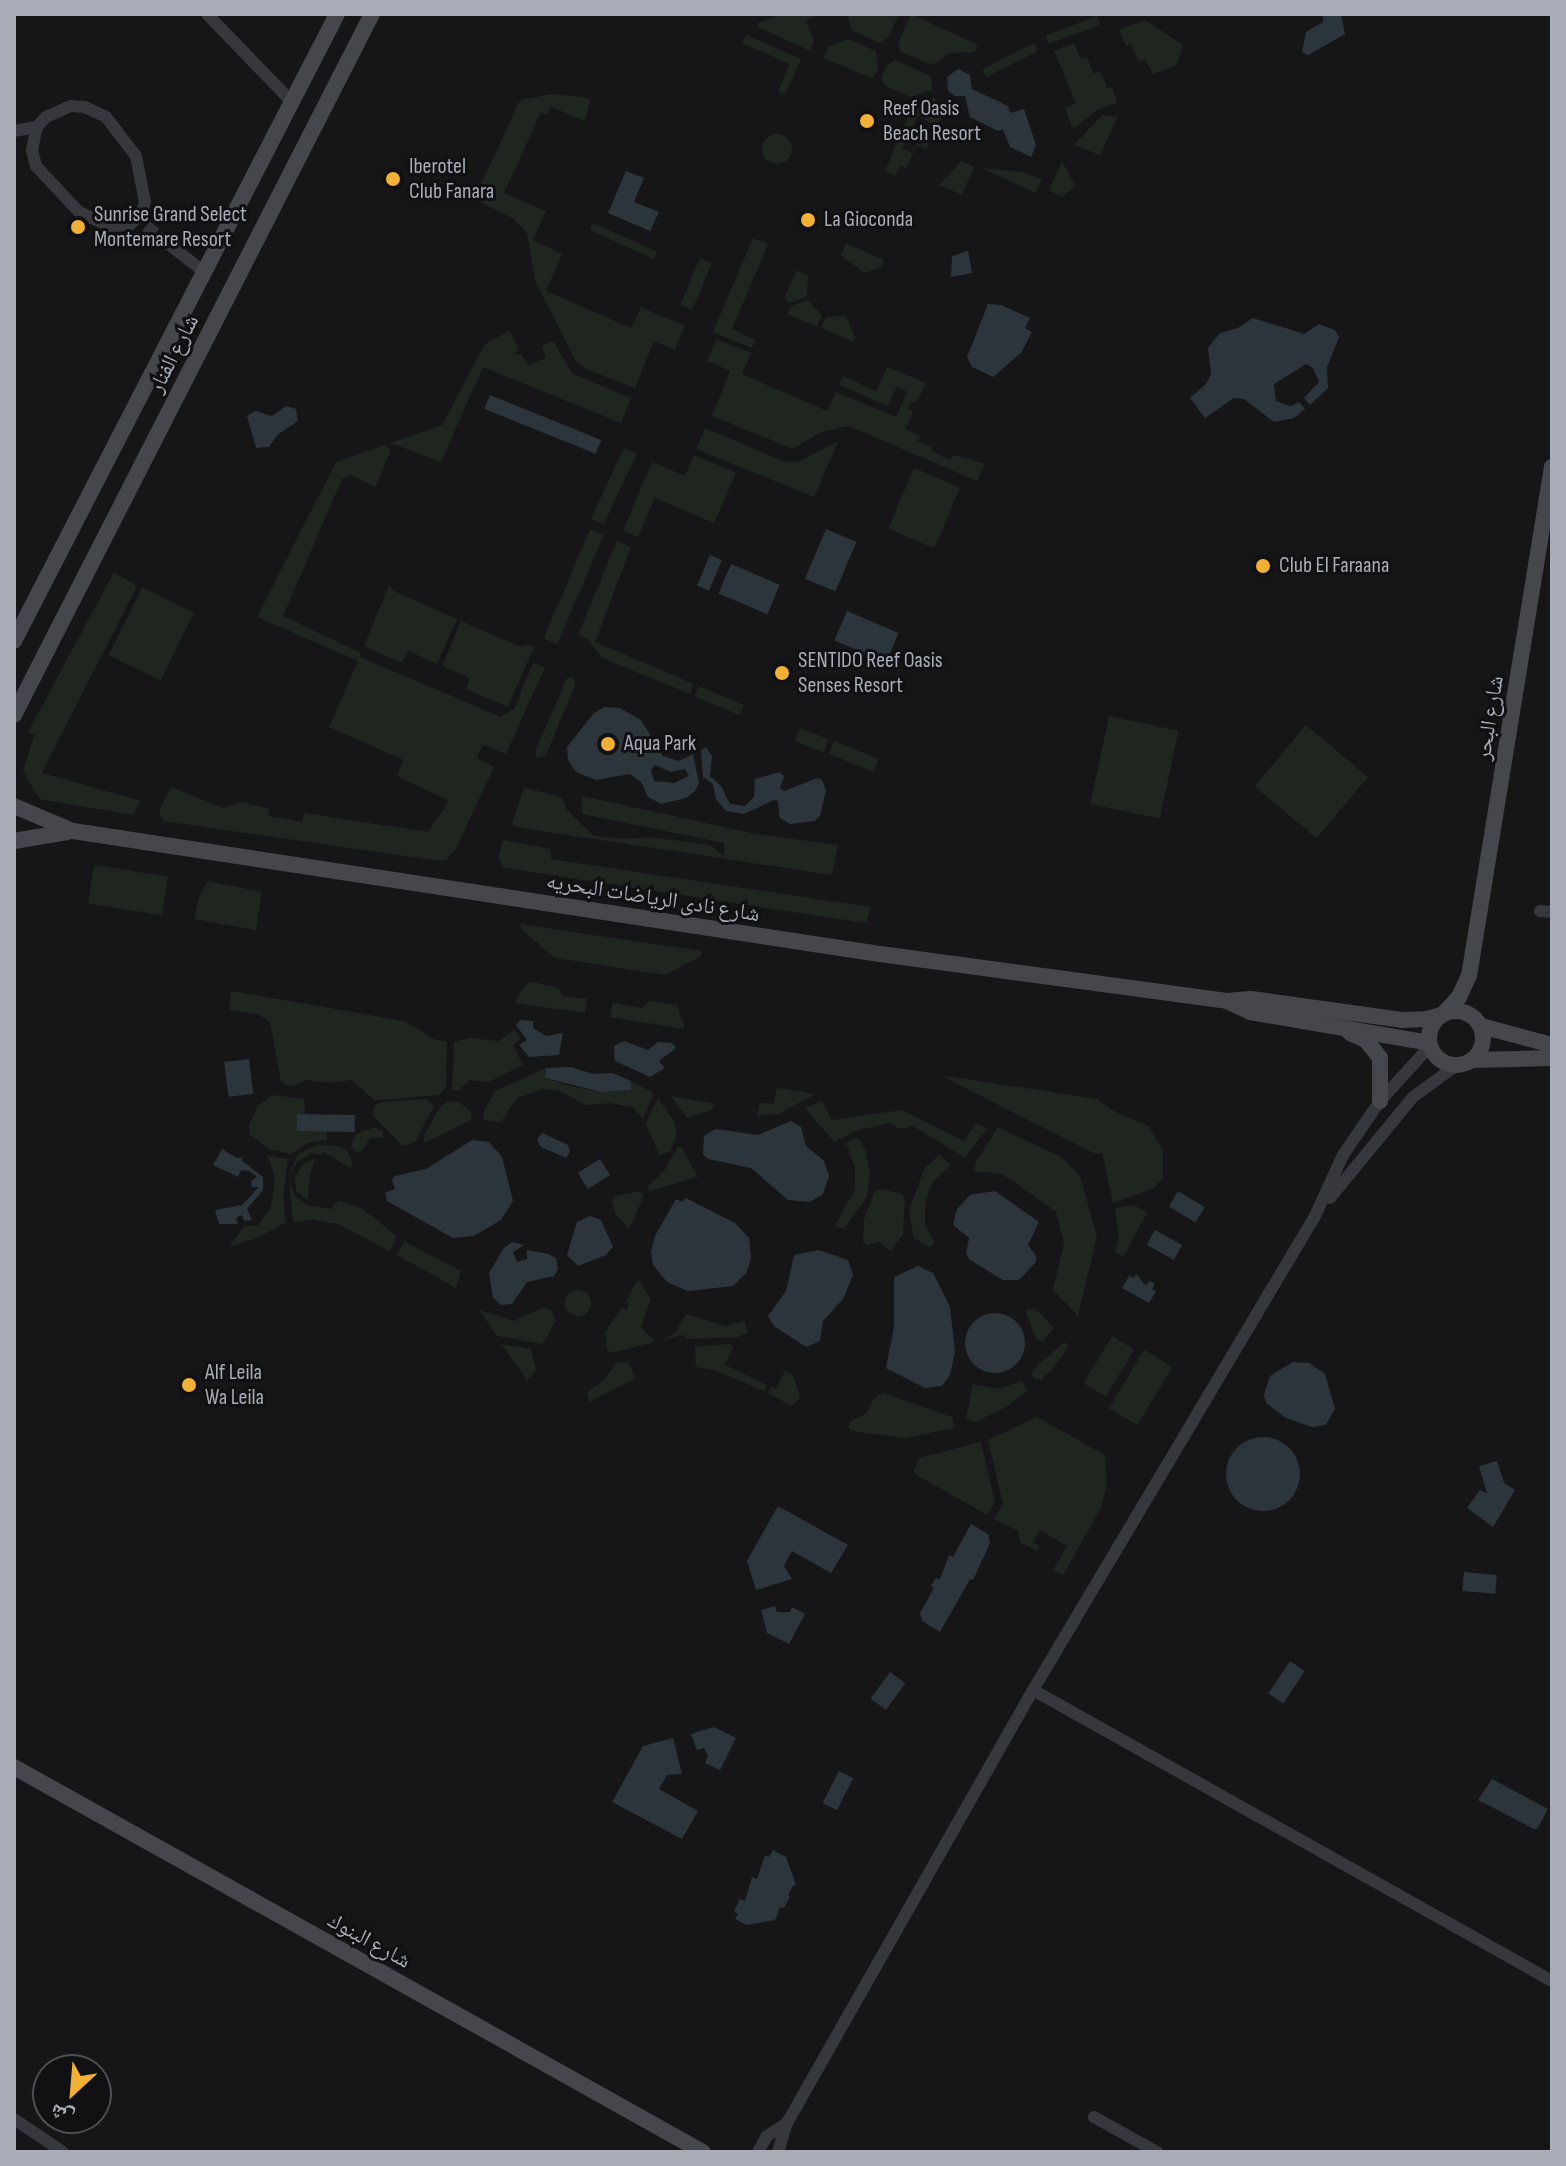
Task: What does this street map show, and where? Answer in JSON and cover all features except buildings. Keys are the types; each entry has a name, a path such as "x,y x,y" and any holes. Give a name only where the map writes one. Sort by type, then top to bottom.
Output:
{"main road":[{"name":"شارع الفنار","path":"14,641 337,14"},
{"name":"شارع الفنار","path":"14,715 372,14"},
{"name":"شارع البحر","path":"1443,1014 1459,997 1469,976 1551,475"},
{"name":"شارع نادى الرياضات البحريه","path":"14,806 73,831 880,954 1227,1001 1251,999 1402,1020 1443,1014"},
{"name":"شارع نادى الرياضات البحريه","path":"14,841 73,831"},
{"name":"شارع البحر","path":"1469,976 1478,1023"},
{"name":"شارع نادى الرياضات البحريه","path":"1227,1001 1250,1012 1429,1044"},
{"path":"1552,1045 1478,1023 1465,1012 1443,1014 1430,1027 1429,1044 1437,1058 1464,1062 1552,1058"},
{"path":"1314,1022 1352,1034 1375,1048 1382,1069 1380,1101"},
{"path":"1464,1062 1483,1041 1478,1023"},
{"name":"شارع البنوك","path":"14,1767 703,2152"}],"street":[{"path":"207,14 292,102"},
{"path":"14,131 37,127 46,117 71,106 85,107 106,117 128,142 141,172 145,202 141,223 109,226 70,205 36,166 32,150 37,127"},
{"path":"161,238 204,272"},
{"path":"778,2152 787,2123 1033,1690 1315,1216 1343,1155 1380,1101 1429,1044"},
{"path":"1315,1216 1413,1097 1464,1062"},
{"path":"1033,1690 1552,1981"},
{"path":"1094,2117 1157,2152"},
{"path":"14,2119 63,2152"},
{"path":"758,2152 767,2136 787,2123"}],"shaded area":[{"path":"783,14 818,14 806,21 814,41 810,51 758,27 758,23"},
{"path":"847,14 899,14 888,38 880,43 851,30"},
{"path":"911,14 978,45 974,52 950,53 932,65 901,52 898,43"},
{"path":"1323,14 1341,14 1345,34 1308,55 1302,52 1306,32 1323,22"},
{"path":"1097,16 1100,24 1049,44 1046,36"},
{"path":"1145,20 1183,45 1177,65 1153,74 1145,60 1139,61 1131,44 1126,46 1119,29"},
{"path":"746,35 801,59 785,94 778,91 790,64 742,43"},
{"path":"848,39 876,51 878,69 873,79 824,58 828,47"},
{"path":"1034,43 1038,51 986,77 982,69"},
{"path":"1074,43 1080,59 1087,57 1093,73 1101,72 1107,88 1112,87 1117,103 1097,110 1073,129 1065,108 1076,103 1054,51"},
{"path":"895,60 931,76 932,90 911,97 885,86 881,77 887,65"},
{"path":"958,69 970,75 972,89 1008,106 1010,113 1024,109 1036,145 1031,157 1010,147 1003,129 998,131 970,117 965,96 955,96 948,91 947,77"},
{"path":"553,94 588,98 590,102 585,121 551,107 547,115 541,112 504,193 546,211 533,240 562,254 546,291 631,328 641,307 685,326 675,350 654,341 635,388 586,369 575,360 535,281 527,233 514,219 474,199 520,100"},
{"path":"934,98 946,108 926,149 917,145 906,168 900,166 895,176 885,171 913,105","holes":["918,116 932,124 922,145 917,143 912,153 902,148"]},
{"path":"1102,115 1118,117 1100,155 1074,145"},
{"path":"777,134 788,138 792,149 788,160 777,164 766,160 762,149 766,138"},
{"path":"962,161 974,167 962,195 939,185"},
{"path":"1062,161 1075,186 1062,197 1049,190"},
{"path":"981,168 1024,172 1042,180 1036,193"},
{"path":"626,171 644,178 634,202 659,212 650,231 608,213"},
{"path":"593,223 657,251 654,259 590,230"},
{"path":"753,238 768,244 732,329 755,340 752,348 713,332"},
{"path":"846,243 884,260 881,267 865,273 841,255"},
{"path":"968,251 972,273 951,277 952,256"},
{"path":"700,258 712,263 692,310 680,305"},
{"path":"796,270 808,276 807,296 791,303 784,299"},
{"path":"808,300 822,316 817,327 788,314 791,306"},
{"path":"988,304 1001,305 1030,318 1025,328 1032,332 1021,353 993,377 972,367 967,357"},
{"path":"846,316 855,338 853,342 821,328 826,317"},
{"path":"1253,318 1304,334 1319,324 1335,330 1339,337 1327,367 1328,388 1310,405 1304,398 1319,382 1313,368 1306,364 1274,384 1276,401 1291,406 1299,402 1305,409 1294,418 1274,422 1244,399 1234,398 1205,418 1190,398 1206,384 1211,374 1208,348 1220,333 1238,328"},
{"path":"510,331 519,350 512,354 521,354 528,365 546,358 542,346 553,341 573,374 631,398 621,423 483,367 441,462 391,443 442,425 485,344"},
{"path":"716,339 751,353 742,374 827,411 836,392 896,417 907,392 897,387 888,406 839,385 843,376 876,391 887,367 926,383 917,402 912,401 908,409 913,412 905,429 920,436 918,441 932,447 931,451 950,460 953,455 985,464 977,481 849,426 821,432 793,449 712,416 730,371 707,361"},
{"path":"490,395 601,440 596,454 484,409"},
{"path":"286,406 296,409 298,421 277,435 269,447 256,448 247,416 255,411 272,416"},
{"path":"705,428 785,462 800,461 838,441 814,497 696,449"},
{"path":"385,445 391,450 375,487 351,475 342,479 283,616 361,653 360,657 501,717 514,709 533,663 545,667 506,754 483,745 477,758 494,767 455,850 446,860 433,860 163,821 159,811 171,787 223,808 241,802 270,809 268,816 302,822 304,813 428,832 449,801 397,776 403,760 329,727 358,661 257,617 336,462"},
{"path":"624,448 637,454 604,525 591,519"},
{"path":"694,455 736,473 714,523 655,498 638,537 623,531 652,462 685,476"},
{"path":"914,468 960,488 934,548 888,529"},
{"path":"590,529 604,535 557,644 544,639"},
{"path":"826,529 856,542 835,592 805,579"},
{"path":"617,541 631,547 595,642 694,684 690,694 602,658 588,639 578,635"},
{"path":"710,555 722,560 709,590 697,585"},
{"path":"731,564 780,585 767,614 718,593"},
{"path":"114,572 137,586 42,773 141,801 133,815 39,799 23,771 34,735 28,732"},
{"path":"389,585 394,591 457,619 437,664 408,651 402,663 364,646"},
{"path":"142,587 194,612 161,681 109,655"},
{"path":"847,611 899,633 886,662 834,640"},
{"path":"461,621 521,647 527,644 534,647 508,707 466,689 470,678 442,666"},
{"path":"567,678 574,678 575,685 546,755 537,758 535,752"},
{"path":"699,686 744,705 740,715 695,696"},
{"name":"Aqua Park","path":"604,707 620,708 641,720 663,756 679,761 693,754 699,783 695,791 686,798 661,804 648,797 641,782 630,774 596,780 576,772 568,760 567,747 593,714","holes":["655,765 671,772 685,769 689,776 674,783 654,781 651,770"]},
{"path":"1109,716 1178,731 1160,819 1090,804"},
{"path":"1306,725 1368,777 1317,838 1255,786"},
{"path":"800,728 829,740 823,753 795,741"},
{"path":"834,741 879,759 873,772 829,754"},
{"name":"Aqua Park","path":"706,747 712,756 710,776 721,786 730,804 745,806 754,797 755,779 780,772 784,777 780,788 784,791 818,778 822,780 826,790 820,816 815,821 790,824 780,818 778,801 774,800 744,814 726,811 716,799 713,784 703,777 701,750"},
{"path":"524,787 562,798 567,810 594,836 624,839 650,837 710,845 724,856 724,843 582,814 582,796 756,834 838,845 832,875 515,827 512,823"},
{"path":"503,840 551,849 551,859 871,907 866,923 504,868 498,857"},
{"path":"94,865 168,877 162,915 88,904"},
{"path":"208,881 262,892 256,930 194,919 200,894"},
{"path":"520,924 701,951 701,956 665,975 555,958 522,930"},
{"path":"529,981 559,988 562,996 587,999 585,1013 514,1003"},
{"path":"231,991 405,1021 434,1039 447,1042 446,1087 439,1095 374,1100 352,1080 332,1083 306,1080 294,1086 287,1085 281,1082 270,1022 258,1014 229,1010"},
{"path":"649,1001 677,1005 685,1029 610,1017 612,1003 642,1008"},
{"path":"520,1020 533,1021 533,1028 546,1036 563,1033 559,1055 529,1057 519,1045 527,1040 516,1025"},
{"path":"515,1030 521,1039 513,1045 523,1065 489,1082 469,1080 458,1091 452,1090 454,1042 470,1038 498,1041"},
{"path":"624,1041 648,1050 658,1042 672,1043 676,1048 659,1061 665,1068 650,1077 615,1061 614,1046"},
{"path":"249,1059 253,1094 228,1097 224,1062"},
{"path":"571,1067 593,1074 612,1073 631,1081 631,1090 601,1092 545,1078 546,1068"},
{"path":"546,1068 545,1078 574,1087 601,1092 631,1090 631,1081 654,1093 643,1119 632,1107 610,1103 586,1105 560,1091 543,1089 517,1098 501,1122 483,1120 484,1110 495,1091"},
{"path":"940,1075 1097,1099 1115,1112 1149,1126 1163,1151 1163,1178 1154,1188 1113,1203 1102,1153 1093,1153"},
{"path":"777,1088 815,1094 779,1114 757,1116 760,1103 773,1104"},
{"path":"273,1095 304,1099 305,1114 297,1115 297,1131 327,1131 327,1140 307,1143 291,1154 269,1149 250,1135 249,1125 258,1105"},
{"path":"671,1096 714,1103 712,1110 687,1118"},
{"path":"658,1098 674,1121 677,1135 670,1152 659,1155 646,1123"},
{"path":"427,1099 434,1106 415,1142 403,1146 373,1116 374,1107 381,1102"},
{"path":"448,1101 459,1102 472,1112 471,1120 424,1143 424,1135 440,1107"},
{"path":"822,1101 832,1120 902,1110 964,1141 976,1123 987,1129 965,1158 913,1126 901,1129 888,1123 856,1131 834,1142 805,1108"},
{"path":"297,1114 355,1115 355,1132 297,1131"},
{"path":"791,1121 801,1127 806,1146 824,1161 829,1176 823,1194 810,1202 788,1200 751,1168 708,1159 703,1154 704,1136 715,1129 758,1135"},
{"path":"374,1127 383,1132 383,1138 370,1138 361,1152 354,1151 351,1144 356,1134"},
{"path":"998,1127 1061,1157 1080,1176 1097,1236 1078,1316 1053,1290 1064,1243 1056,1212 1001,1174 974,1171 976,1162"},
{"path":"542,1133 568,1145 570,1152 566,1158 541,1147 537,1140"},
{"path":"858,1137 865,1149 870,1175 867,1196 845,1228 834,1227 855,1190 855,1168 846,1143"},
{"path":"472,1140 489,1142 502,1157 513,1201 501,1220 474,1236 453,1238 387,1201 385,1193 395,1189 392,1179 395,1176 426,1169"},
{"path":"317,1145 339,1146 347,1151 353,1163 350,1168 324,1152 322,1155 312,1153 298,1161 288,1177 298,1154"},
{"path":"678,1147 682,1148 698,1177 649,1191 648,1187 664,1171"},
{"path":"222,1149 237,1158 243,1157 241,1160 263,1177 263,1190 247,1209 252,1220 244,1221 242,1215 236,1218 238,1224 219,1224 215,1210 242,1205 259,1187 252,1187 251,1181 257,1177 249,1171 241,1170 238,1177 213,1165"},
{"path":"267,1155 288,1159 283,1196 286,1222 260,1237 229,1247 244,1226 258,1226 271,1207 275,1176"},
{"path":"939,1155 951,1165 933,1182 925,1203 925,1224 935,1243 930,1247 914,1238 909,1211 924,1169"},
{"path":"315,1158 308,1200 296,1191 295,1177 302,1165"},
{"path":"600,1159 610,1175 588,1189 578,1173"},
{"path":"289,1180 295,1196 309,1206 333,1209 333,1204 341,1201 361,1208 397,1236 390,1251 338,1224 312,1220 293,1222"},
{"path":"881,1189 902,1194 905,1199 903,1234 891,1251 879,1242 867,1245 863,1242 864,1220 874,1192"},
{"path":"640,1191 644,1196 629,1230 615,1213 612,1201 615,1196"},
{"path":"995,1191 1039,1222 1028,1245 1036,1256 1036,1262 1019,1280 1003,1280 970,1260 966,1254 969,1238 953,1225 957,1209 970,1195"},
{"path":"1178,1191 1205,1207 1195,1222 1169,1206"},
{"path":"686,1198 735,1223 749,1238 751,1258 747,1272 733,1286 688,1291 667,1282 653,1265 651,1252 655,1236 676,1199 682,1202"},
{"path":"1134,1205 1147,1213 1123,1257 1115,1252 1119,1237 1115,1208"},
{"path":"590,1216 601,1220 613,1247 606,1255 578,1266 567,1255 577,1222"},
{"path":"1155,1230 1182,1245 1174,1260 1147,1245"},
{"path":"404,1241 461,1271 456,1288 397,1255"},
{"path":"512,1242 524,1245 513,1252 517,1262 527,1259 527,1250 556,1258 558,1269 554,1276 527,1282 512,1304 501,1305 493,1298 489,1273 504,1248"},
{"path":"819,1250 848,1260 853,1275 843,1299 823,1321 820,1341 806,1347 774,1326 768,1316 786,1291 794,1255"},
{"path":"918,1266 933,1273 950,1307 955,1352 950,1375 942,1386 925,1388 886,1368 894,1327 894,1277"},
{"path":"1136,1274 1146,1286 1149,1281 1155,1284 1152,1289 1156,1291 1149,1303 1122,1288 1129,1276 1134,1278"},
{"path":"638,1279 651,1299 641,1327 655,1342 611,1353 607,1349 605,1332 622,1308 627,1310 629,1304 626,1302"},
{"path":"578,1290 587,1294 591,1303 587,1312 578,1316 569,1312 565,1303 569,1294"},
{"path":"544,1307 552,1311 556,1321 542,1344 497,1336 479,1310 514,1321"},
{"path":"1035,1308 1054,1328 1042,1342 1036,1338 1025,1310"},
{"path":"995,1313 1006,1315 1016,1322 1023,1332 1023,1354 1016,1364 1006,1371 995,1373 984,1371 974,1364 967,1354 965,1343 967,1332 974,1322 984,1315"},
{"path":"686,1314 726,1326 744,1321 748,1332 739,1337 686,1339 684,1335 661,1340 675,1333"},
{"path":"1112,1336 1134,1349 1106,1397 1084,1383"},
{"path":"1064,1342 1069,1346 1054,1367 1041,1380 1035,1379 1031,1374 1034,1369"},
{"path":"501,1344 531,1349 536,1371 527,1380"},
{"path":"733,1346 725,1365 767,1385 764,1391 714,1370 696,1367 695,1347"},
{"path":"1144,1350 1172,1367 1137,1425 1109,1408"},
{"path":"617,1362 629,1363 635,1379 589,1402 587,1392 603,1381"},
{"path":"1293,1362 1309,1363 1325,1374 1335,1409 1326,1425 1312,1427 1286,1418 1266,1403 1264,1395 1270,1376"},
{"path":"785,1371 793,1375 800,1397 792,1406 768,1393 771,1387 776,1389"},
{"path":"1022,1381 1027,1391 1008,1406 975,1422 966,1419 973,1384 998,1389"},
{"path":"883,1393 952,1417 954,1428 906,1438 851,1431 848,1427 851,1421 866,1414 874,1398"},
{"path":"1037,1417 1105,1455 1107,1484 1101,1508 1063,1575 1053,1570 1067,1546 1040,1530 1033,1542 1040,1546 1037,1551 1020,1542 1018,1531 994,1519 1003,1504 988,1440"},
{"path":"1263,1437 1277,1440 1289,1448 1297,1460 1300,1474 1297,1488 1289,1500 1277,1508 1263,1511 1249,1508 1237,1500 1229,1488 1226,1474 1229,1460 1237,1448 1249,1440"},
{"path":"981,1442 995,1502 987,1515 913,1473 919,1458"},
{"path":"1497,1461 1504,1483 1515,1490 1493,1527 1467,1508 1480,1490 1487,1493 1479,1466"},
{"path":"778,1506 848,1545 831,1573 792,1551 784,1566 792,1579 756,1590 747,1561"},
{"path":"971,1524 988,1534 990,1543 973,1580 970,1579 940,1632 922,1621 920,1613 934,1588 931,1586 936,1578 940,1579 949,1555 953,1557"},
{"path":"1464,1572 1497,1575 1495,1594 1462,1591"},
{"path":"775,1606 777,1612 790,1612 792,1607 805,1614 789,1644 767,1633 761,1610"},
{"path":"1290,1661 1305,1671 1283,1703 1268,1693"},
{"path":"890,1672 905,1683 886,1710 871,1699"},
{"path":"714,1727 736,1738 720,1770 705,1763 708,1756 704,1748 697,1750 691,1734"},
{"path":"673,1738 682,1774 667,1775 659,1789 698,1811 682,1839 612,1802 643,1746"},
{"path":"839,1771 853,1778 837,1810 823,1803"},
{"path":"1492,1779 1548,1809 1538,1828 1534,1829 1478,1800"},
{"path":"773,1850 786,1857 796,1885 792,1887 784,1908 780,1907 775,1920 746,1925 735,1919 738,1914 734,1911 740,1899 745,1901 752,1877 757,1879 765,1855 769,1857"}],"tunnel":[{"path":"146,226 161,238"}],"place":[{"name":"Reef Oasis Beach Resort","path":"867,121"},
{"name":"Iberotel Club Fanara","path":"393,179"},
{"name":"La Gioconda","path":"808,220"},
{"name":"Sunrise Grand Select Montemare Resort","path":"78,227"},
{"name":"Club El Faraana","path":"1263,566"},
{"name":"SENTIDO Reef Oasis Senses Resort","path":"782,673"},
{"name":"Aqua Park","path":"608,744"},
{"name":"Alf Leila Wa Leila","path":"189,1385"}]}
